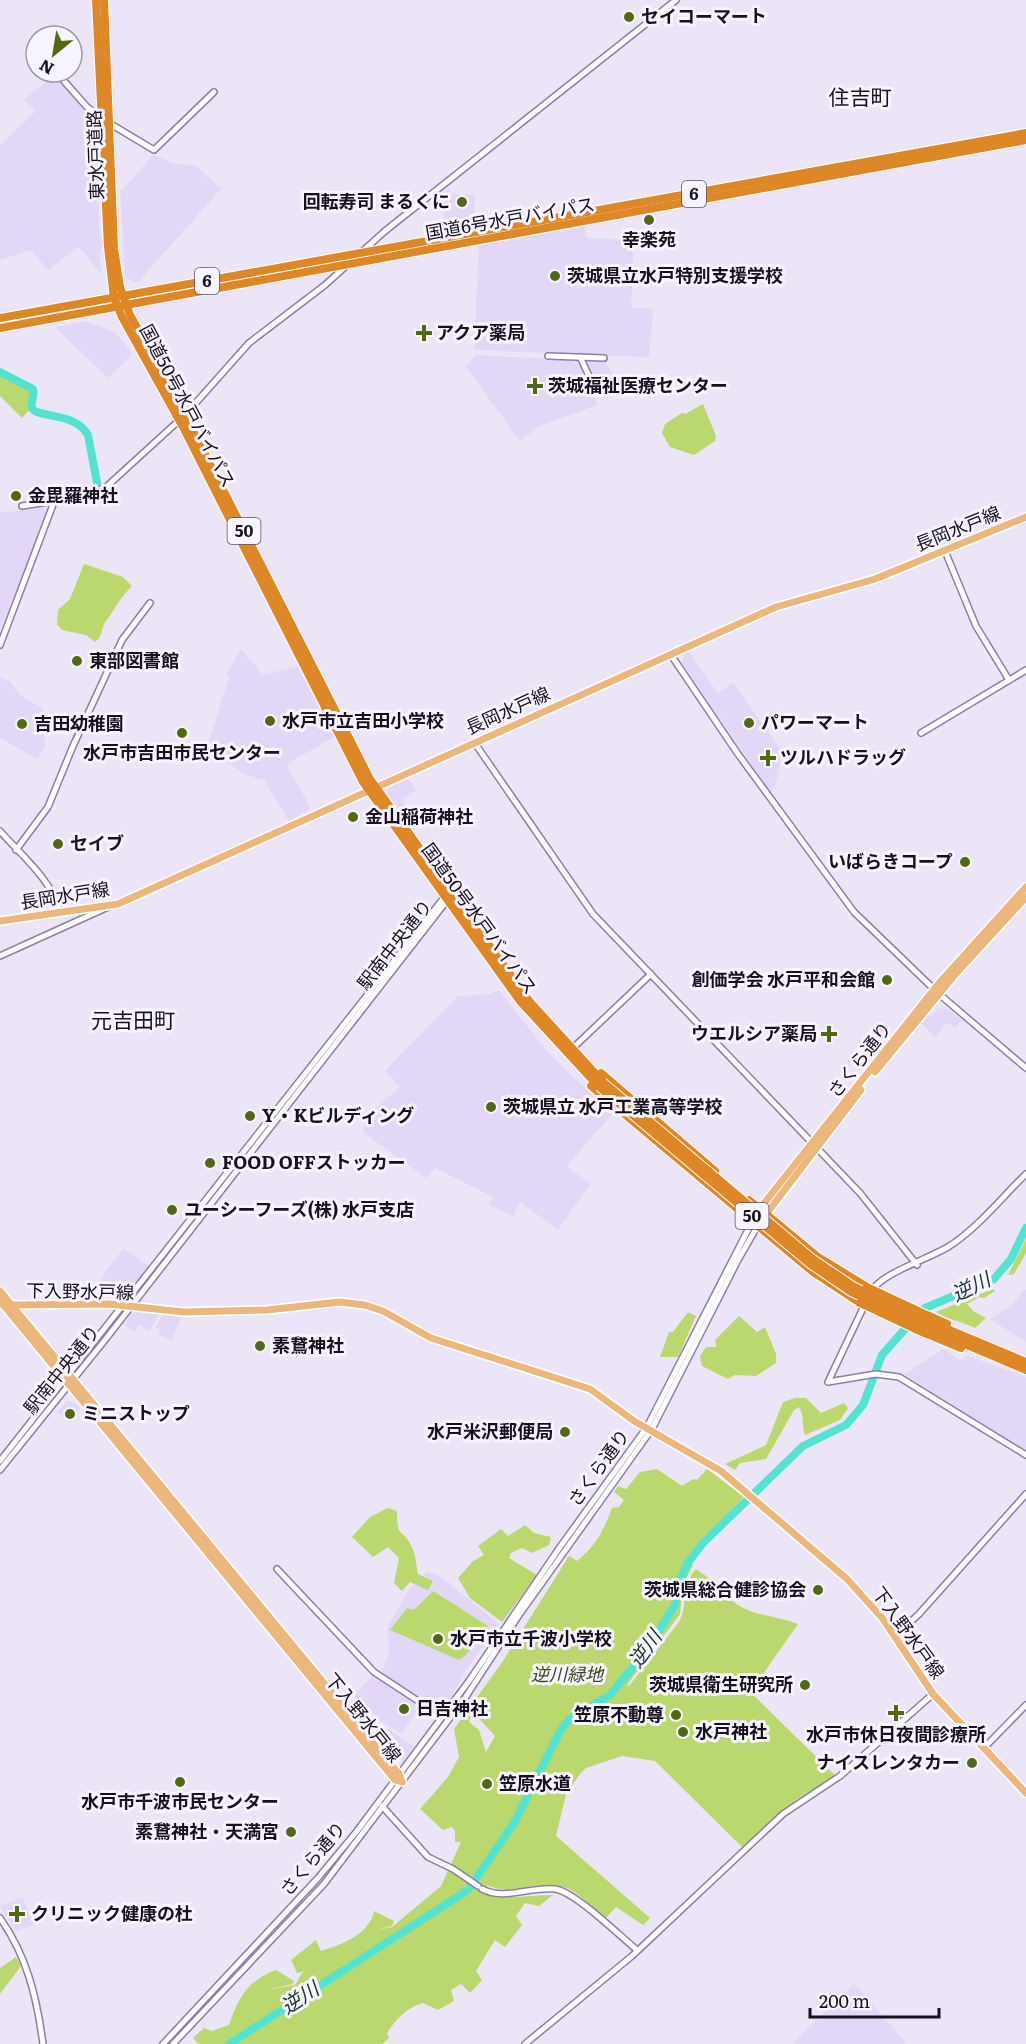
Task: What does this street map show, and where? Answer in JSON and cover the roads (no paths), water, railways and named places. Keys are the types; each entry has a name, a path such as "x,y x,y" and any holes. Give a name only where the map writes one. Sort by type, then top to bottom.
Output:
{"highway":[{"name":"東水戸道路","path":"96,0 107,238 122,308"},
{"name":"東水戸道路","path":"104,0 118,297"},
{"name":"国道6号水戸バイパス","path":"0,318 1026,133"},
{"name":"国道6号水戸バイパス","path":"0,328 122,308 1026,140"},
{"name":"国道50号水戸バイパス","path":"122,308 182,418 371,788 447,897 529,1006 601,1085 810,1264 851,1292 1023,1365"},
{"path":"529,1006 607,1079 818,1257 921,1322"},
{"path":"529,1006 550,1043 599,1094 813,1272 860,1303 1012,1353 1023,1365"}],"main road":[{"name":"長岡水戸線","path":"0,921 108,907 776,607 875,579 1026,517"},
{"name":"さくら通り","path":"754,1224 936,992 1026,887"},
{"name":"さくら通り","path":"936,992 1026,897"},
{"name":"下入野水戸線","path":"0,1290 69,1380"},
{"name":"下入野水戸線","path":"2,1303 13,1306 128,1306 184,1312 267,1310 339,1302 373,1307 431,1338 590,1389 627,1416 713,1466 747,1491 858,1590 895,1636 933,1694 1026,1793"},
{"name":"下入野水戸線","path":"2,1303 69,1380 399,1779"}],"street":[{"path":"22,506 90,495 105,488 182,418 240,352 676,0"},
{"path":"67,84 87,107 154,150 214,92"},
{"path":"549,356 604,358"},
{"path":"580,357 592,382"},
{"path":"0,645 54,502"},
{"path":"945,551 976,626 1009,680"},
{"path":"16,849 48,807 73,746 122,640 150,603"},
{"path":"671,655 738,754 854,912 936,992 1026,1068"},
{"path":"921,733 1026,670"},
{"path":"474,742 593,914 860,1193 917,1264"},
{"path":"0,831 53,895 60,913"},
{"name":"駅南中央通り","path":"0,1470 447,897"},
{"path":"0,956 108,907"},
{"path":"574,1047 651,974"},
{"path":"1026,1174 965,1235 917,1264 877,1282 828,1382 866,1375 894,1375 912,1383 1026,1455"},
{"name":"さくら通り","path":"164,2044 318,1878 485,1670 519,1615 650,1428 754,1224"},
{"name":"駅南中央通り","path":"0,1461 69,1380"},
{"name":"さくら通り","path":"173,2044 297,1915 384,1808 399,1779 441,1716 469,1682 560,1547 650,1428"},
{"path":"895,1636 919,1614 1026,1494"},
{"path":"277,1569 374,1672 441,1716"},
{"path":"525,2044 637,1950 783,1814 840,1776 933,1694"},
{"path":"983,1749 1026,1705"},
{"path":"378,1803 428,1857 480,1887 500,1894 534,1889 563,1890 637,1950"},
{"path":"0,1918 20,1951 32,1984 43,2044"}],"waterway":[{"path":"0,372 33,389 32,408 36,411 66,419 82,427 88,435 98,488"},
{"name":"逆川","path":"229,2044 468,1890 514,1823 561,1729 571,1718 610,1695 646,1651 675,1605 677,1587 687,1564 703,1543 803,1446 846,1425 863,1405 882,1355 905,1329 925,1308 994,1279 1011,1259 1026,1228"}],"place":[{"name":"セイコーマート","path":"629,17"},
{"name":"回転寿司 まるくに","path":"462,202"},
{"name":"幸楽苑","path":"649,220"},
{"name":"茨城県立水戸特別支援学校","path":"555,276"},
{"name":"アクア薬局","path":"424,333"},
{"name":"茨城福祉医療センター","path":"535,386"},
{"name":"金毘羅神社","path":"16,496"},
{"name":"東部図書館","path":"77,661"},
{"name":"水戸市立吉田小学校","path":"270,721"},
{"name":"パワーマート","path":"749,723"},
{"name":"吉田幼稚園","path":"22,724"},
{"name":"水戸市吉田市民センター","path":"182,733"},
{"name":"ツルハドラッグ","path":"768,758"},
{"name":"金山稲荷神社","path":"353,817"},
{"name":"セイブ","path":"58,844"},
{"name":"いばらきコープ","path":"965,862"},
{"name":"創価学会 水戸平和会館","path":"887,980"},
{"name":"ウエルシア薬局","path":"829,1034"},
{"name":"茨城県立 水戸工業高等学校","path":"491,1107"},
{"name":"Y・Kビルディング","path":"250,1116"},
{"name":"FOOD OFFストッカー","path":"210,1163"},
{"name":"ユーシーフーズ(株) 水戸支店","path":"172,1210"},
{"name":"素鵞神社","path":"260,1346"},
{"name":"ミニストップ","path":"70,1414"},
{"name":"水戸米沢郵便局","path":"565,1432"},
{"name":"茨城県総合健診協会","path":"818,1590"},
{"name":"水戸市立千波小学校","path":"438,1639"},
{"name":"茨城県衛生研究所","path":"805,1685"},
{"name":"日吉神社","path":"404,1709"},
{"name":"水戸市休日夜間診療所","path":"896,1713"},
{"name":"笠原不動尊","path":"676,1715"},
{"name":"水戸神社","path":"683,1732"},
{"name":"ナイスレンタカー","path":"972,1763"},
{"name":"水戸市千波市民センター","path":"180,1782"},
{"name":"笠原水道","path":"487,1784"},
{"name":"素鵞神社・天満宮","path":"291,1832"},
{"name":"クリニック健康の杜","path":"17,1914"}],"district":[{"name":"住吉町","path":"860,98"},
{"name":"元吉田町","path":"133,1021"}],"park label":[{"name":"逆川緑地","path":"567,1675"}]}
